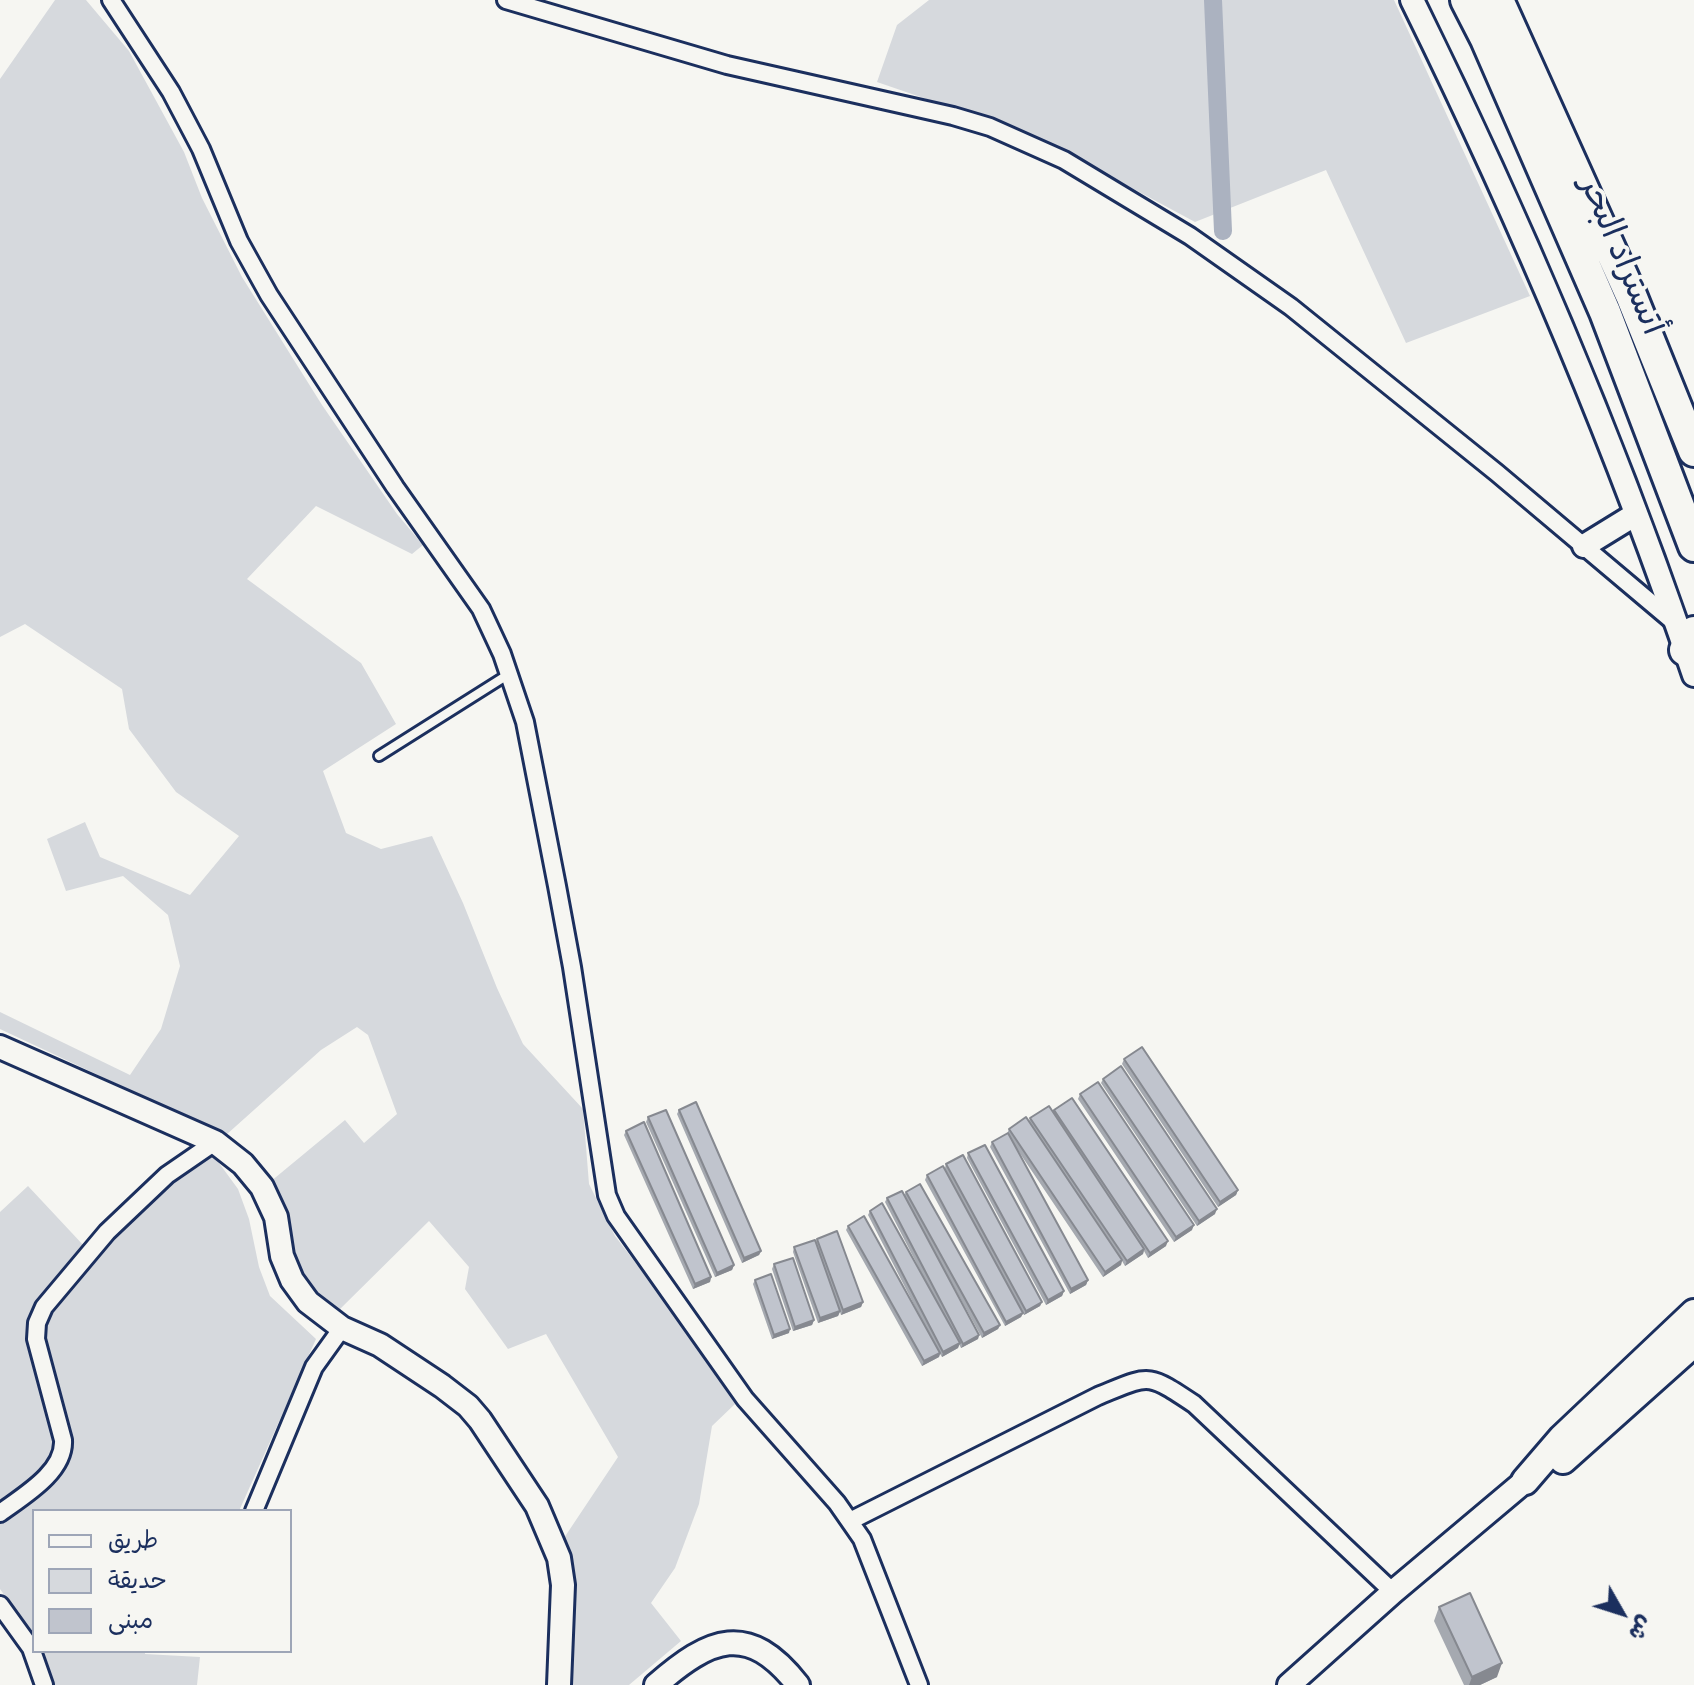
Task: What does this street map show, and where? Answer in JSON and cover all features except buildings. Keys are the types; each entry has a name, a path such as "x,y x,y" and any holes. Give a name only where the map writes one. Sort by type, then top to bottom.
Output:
{"highway":[{"name":"أتستراد البحر","path":"1466,0 1605,312 1694,546"},
{"name":"أتستراد البحر","path":"1498,0 1631,295 1694,451"}],"main road":[{"path":"1412,0 1548,293 1617,460 1687,645"},
{"path":"1584,546 1636,514"},
{"path":"0,1047 215,1142 243,1164 262,1187 276,1217 282,1256 292,1280 308,1302 342,1328 380,1345 468,1406 537,1506 559,1558 563,1585 559,1685"},
{"path":"1289,1685 1525,1481 1562,1438 1694,1313"},
{"path":"1525,1481 1558,1463 1578,1447 1694,1343"},
{"path":"656,1685 695,1654 726,1643 765,1651 784,1666 798,1685"}],"street":[{"path":"111,0 171,92 201,149 239,241 269,295 395,487 481,609 509,674 525,722 572,967 607,1195 616,1216 745,1399 862,1539 919,1685"},
{"path":"506,0 727,65 953,116 990,127 1064,160 1190,236 1291,307 1584,546 1687,645"},
{"path":"0,1513 48,1475 63,1453 63,1440 36,1339 37,1323 44,1307 107,1232 167,1175 215,1142"},
{"path":"255,1509 314,1367 342,1328"},
{"path":"850,1521 1098,1396 1140,1379 1159,1381 1194,1404 1393,1592"},
{"path":"0,1605 32,1651"},
{"path":"33,1653 44,1685"}],"lane":[{"path":"379,756 509,674"}],"green space":[{"path":"55,0 86,0 129,51 184,152 202,198 242,277 322,405 397,514 423,545 412,554 316,506 247,579 361,663 396,724 323,771 346,833 381,849 432,836 523,1044 583,1109 589,1184 615,1236 658,1292 735,1404 712,1426 699,1504 675,1568 651,1603 681,1641 629,1685 569,1685 562,1541 618,1457 546,1334 508,1349 465,1289 469,1267 429,1221 337,1312 320,1300 308,1286 290,1255 270,1182 345,1120 364,1143 397,1114 368,1035 357,1027 321,1050 226,1135 0,1029 0,1012 130,1075 161,1029 180,966 168,915 123,876 66,891 47,839 85,822 100,857 190,895 239,836 176,792 129,729 122,689 25,624 0,637 0,79"},
{"path":"929,0 1394,0 1530,296 1406,343 1326,170 1195,222 1037,137 877,82 897,25"},
{"path":"211,1152 238,1189 270,1296 316,1339 240,1509 32,1509 32,1634 0,1589 0,1212 28,1186 85,1247 173,1177"},
{"path":"45,1653 145,1653 200,1657 197,1685 54,1685"}],"waterway":[{"path":"1213,0 1223,231"}]}
